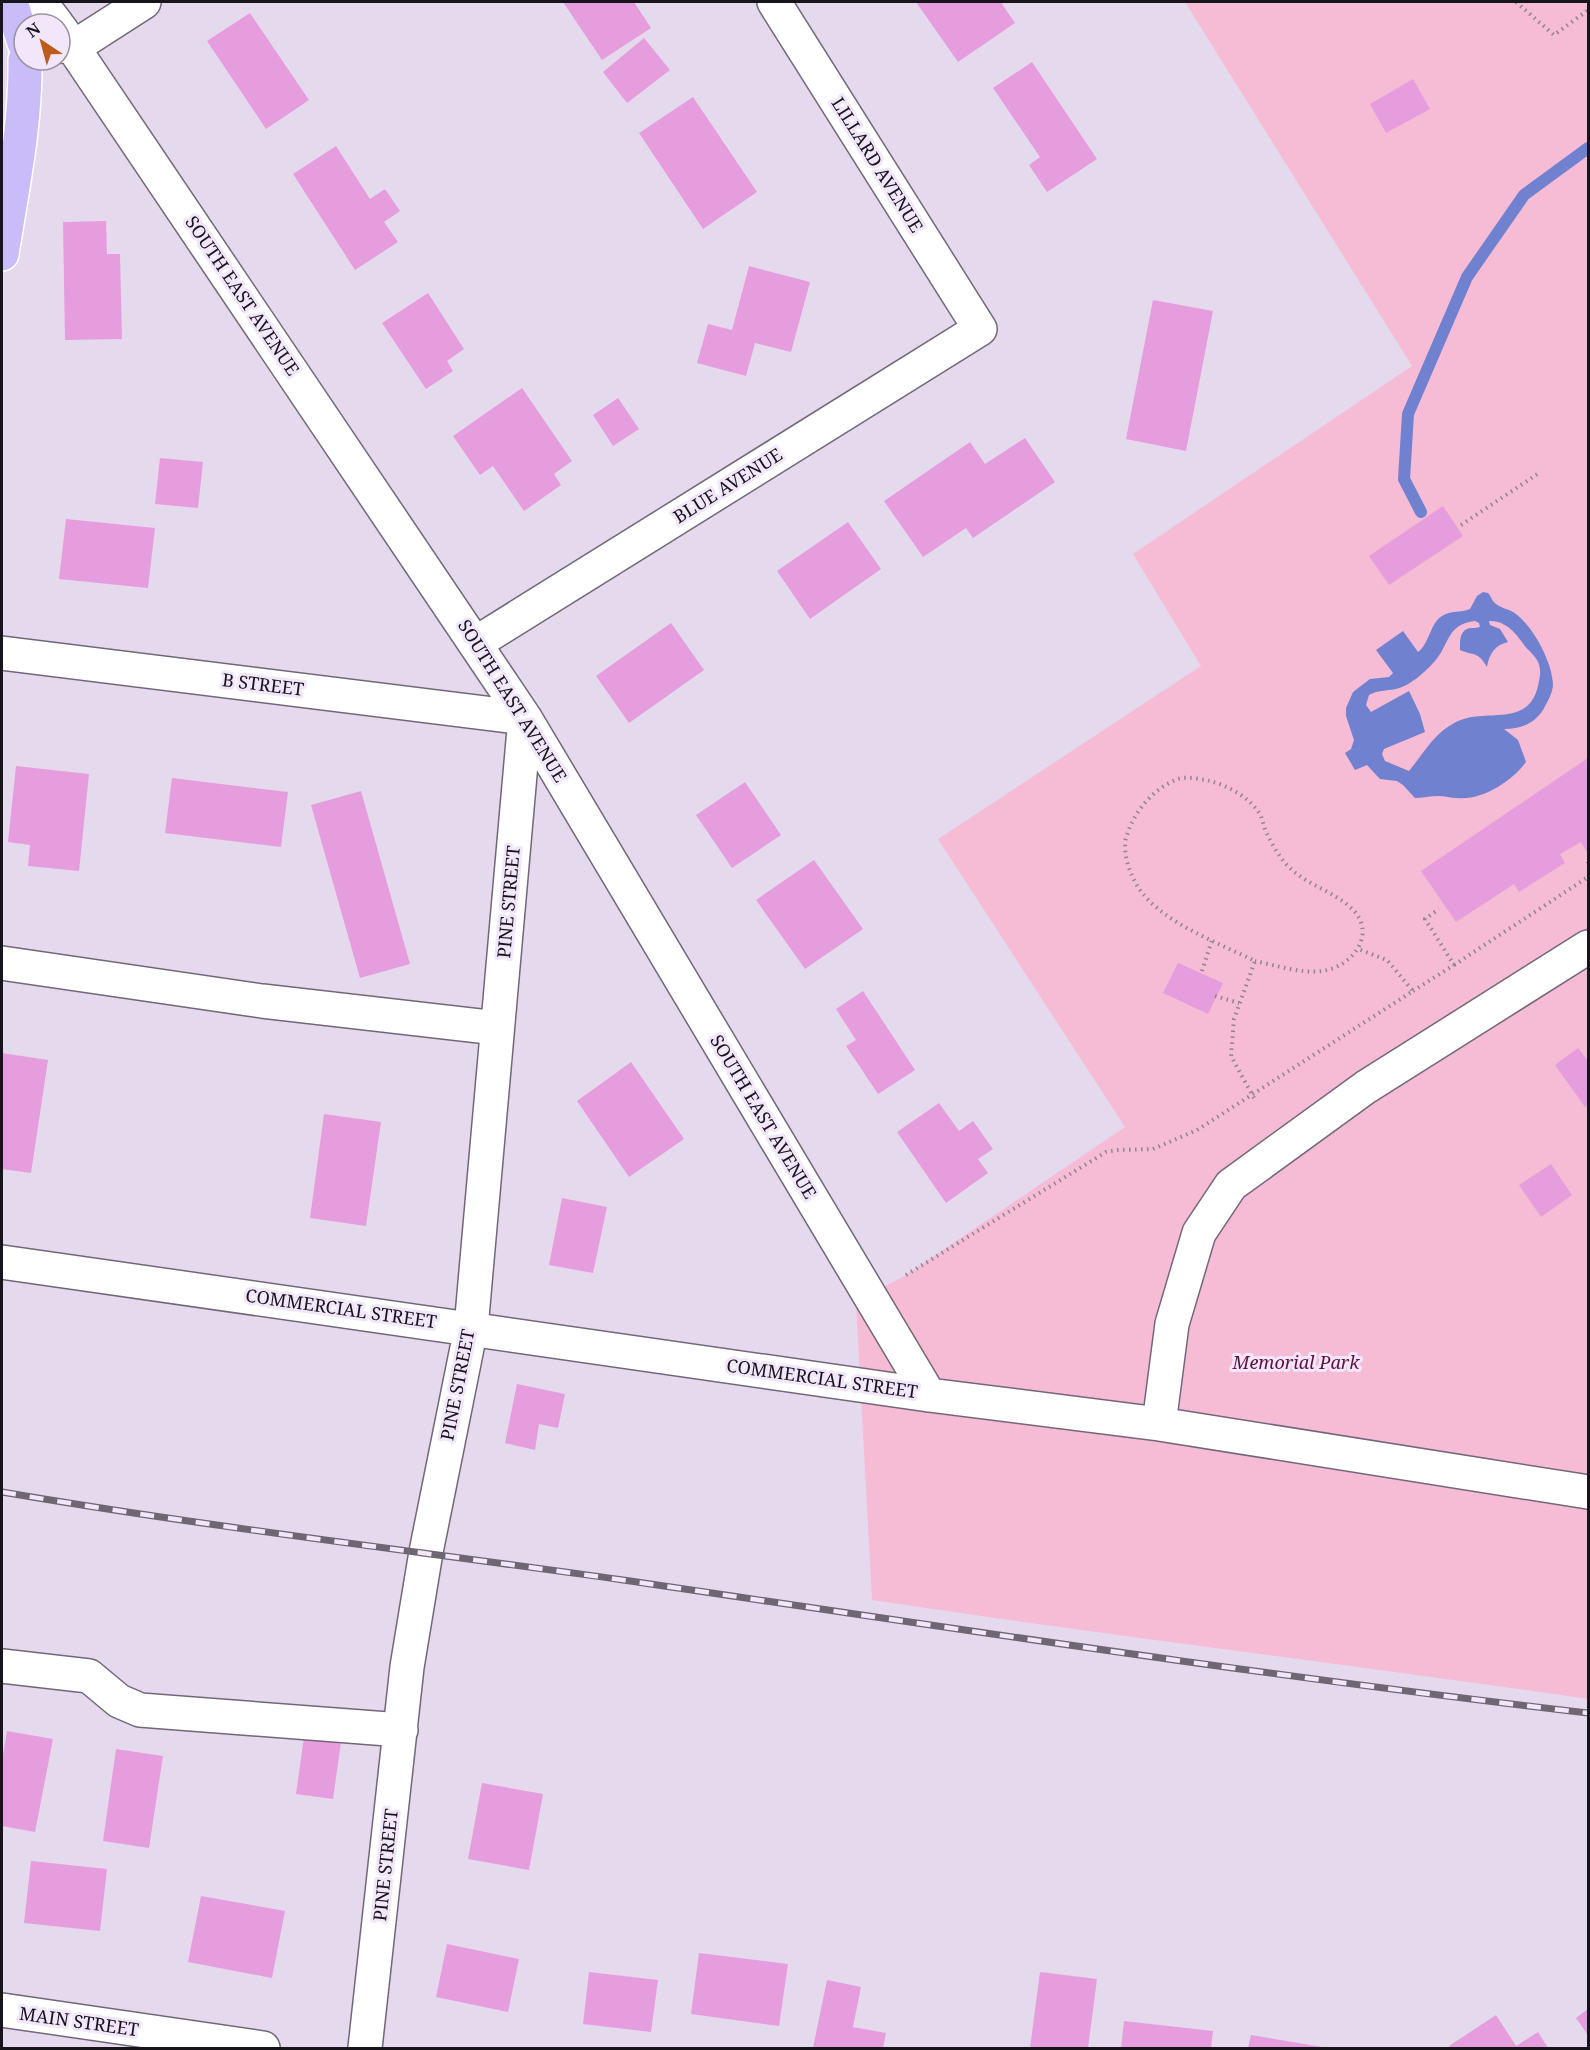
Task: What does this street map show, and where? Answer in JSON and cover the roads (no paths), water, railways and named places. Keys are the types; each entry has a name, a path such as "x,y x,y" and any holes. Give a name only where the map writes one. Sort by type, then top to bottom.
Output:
{"main road":[{"path":"2,254 19,144 25,72"}],"street":[{"path":"72,33 144,2"},
{"name":"LILLARD AVENUE","path":"774,2 980,329"},
{"name":"SOUTH EAST AVENUE","path":"72,50 525,718 929,1395"},
{"name":"BLUE AVENUE","path":"476,643 980,329"},
{"name":"B STREET","path":"2,653 525,718"},
{"name":"PINE STREET","path":"366,2049 407,1667 426,1552 471,1328 525,718"},
{"path":"1159,1424 1172,1324 1200,1233 1231,1185 1366,1087 1588,947"},
{"path":"2,963 262,1001 497,1028"},
{"name":"COMMERCIAL STREET","path":"2,1262 929,1395 1159,1424 1588,1492"},
{"path":"2,1666 89,1676 119,1701 140,1710 401,1730"},
{"name":"MAIN STREET","path":"2,2010 263,2049"}],"water":[{"path":"1483,592 1488,593 1496,604 1513,612 1527,625 1545,654 1552,675 1553,687 1550,697 1535,719 1526,725 1504,729 1518,740 1526,762 1505,783 1486,793 1467,798 1438,796 1415,798 1397,781 1380,779 1367,765 1355,770 1345,753 1351,749 1354,740 1346,716 1346,708 1353,692 1370,679 1389,677 1393,673 1376,650 1403,631 1418,652 1425,644 1438,619 1449,613 1470,609 1477,596","holes":["1475,621 1480,627 1464,631 1460,650 1478,656 1487,667 1493,651 1508,642 1500,629 1490,625 1489,621 1499,622 1508,627 1539,663 1538,686 1533,699 1525,708 1515,712 1467,718 1456,722 1435,738 1409,771 1385,761 1382,754 1384,749 1425,732 1420,714 1409,691 1371,712 1366,705 1369,695 1378,691 1396,689 1412,682 1434,662 1459,626"]}],"waterway":[{"path":"1421,512 1404,479 1408,414 1467,277 1524,195 1588,148"}],"railway":[{"path":"2,1492 234,1528 623,1580 1226,1667 1588,1713"}],"park label":[{"name":"Memorial Park","path":"1296,1363"}]}
